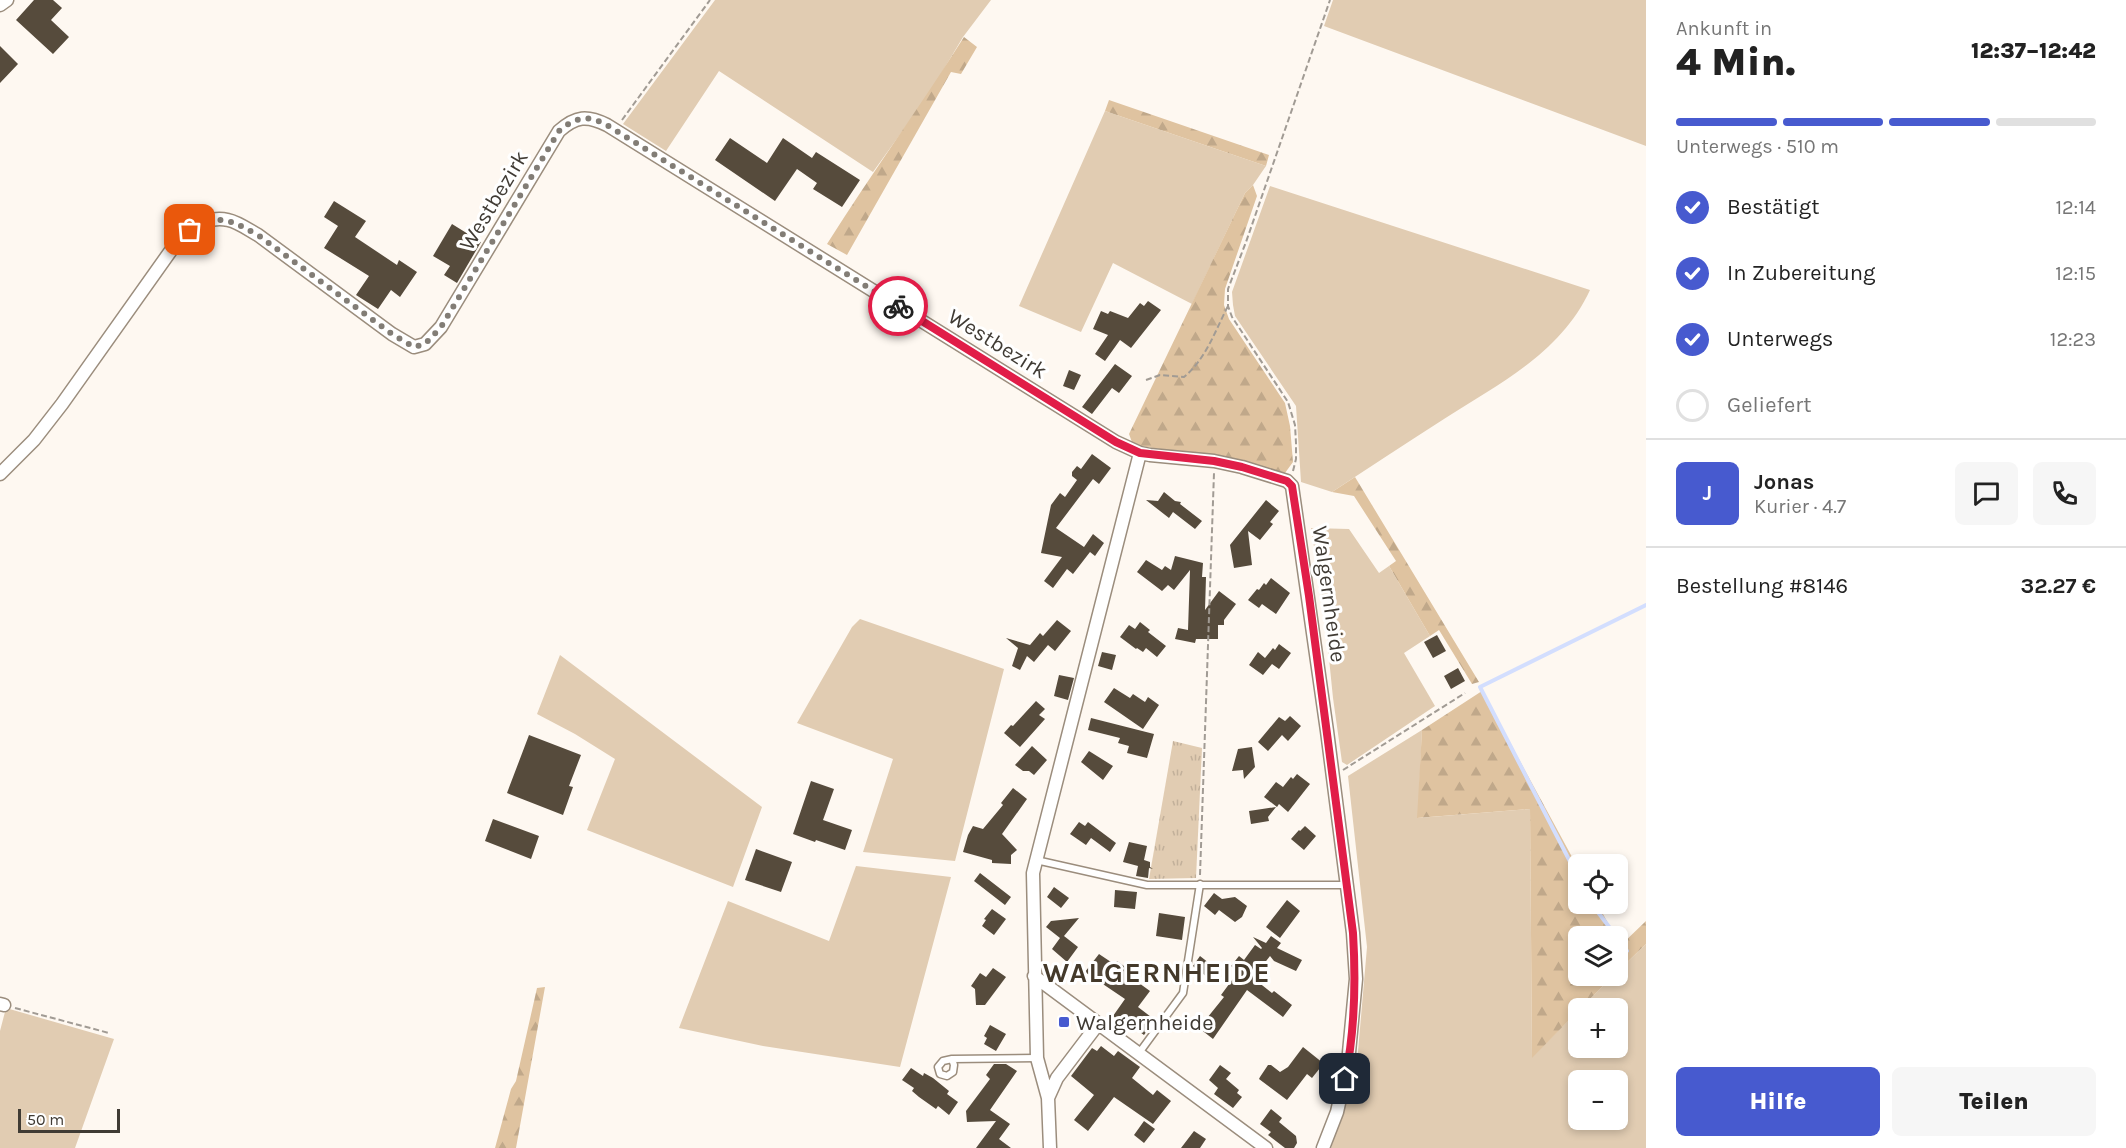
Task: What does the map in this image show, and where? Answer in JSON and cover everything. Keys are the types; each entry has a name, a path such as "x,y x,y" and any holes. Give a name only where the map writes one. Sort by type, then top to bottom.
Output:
{"street":[{"path":"0,5 7,0"},
{"name":"Westbezirk","path":"0,474 34,440 62,404 172,249 183,236 201,224 227,220 258,235 392,334 414,347 425,344 441,327 559,131 568,123 582,118 594,118 615,130 1116,442 1140,453"},
{"path":"1050,1148 1048,1098 1037,1058 1033,873 1140,453 1214,461 1287,481"},
{"name":"Walgernheide","path":"1287,481 1292,486 1295,499 1353,933 1355,990 1348,1062 1337,1112 1323,1148"},
{"path":"1034,976 1266,1148"},
{"path":"1048,1098 1057,1078 1098,1024"}],"lane":[{"path":"1036,860 1147,885 1347,885"},
{"path":"1139,1053 1182,993 1200,884"},
{"path":"952,1059 1037,1058"}],"path":[{"path":"615,130 710,0"},
{"path":"1287,481 1294,469 1296,459 1295,425 1288,402 1232,317 1228,306 1228,289 1330,0"},
{"path":"1146,380 1160,375 1184,377 1190,372 1208,348 1228,306"},
{"path":"1200,884 1214,461"},
{"path":"1332,772 1344,770 1465,693"},
{"path":"2,1004 109,1033"}],"green space":[{"path":"715,0 991,0 963,37 929,94 873,172 719,71 666,151 623,124"},
{"path":"1333,0 1646,0 1646,146 1324,26"},
{"path":"964,37 977,47 961,74 951,72 847,255 827,244 930,89"},
{"path":"1109,100 1269,155 1266,166 1105,111"},
{"path":"1105,111 1266,166 1245,193 1192,304 1113,263 1081,332 1019,306"},
{"path":"1253,185 1257,196 1225,289 1224,305 1229,319 1285,403 1290,426 1293,462 1285,473 1242,461 1133,445 1129,434 1245,193"},
{"path":"1270,186 1590,290 1578,312 1563,332 1527,365 1507,379 1332,492 1301,482 1296,406 1235,316 1233,305 1232,292"},
{"path":"1355,477 1479,682 1472,684 1439,630 1430,636 1389,566 1396,561 1354,496 1332,492"},
{"path":"1311,528 1349,529 1379,573 1389,566 1430,636 1404,653 1435,706 1347,765 1342,762 1324,609"},
{"path":"860,619 1004,669 955,861 863,852 893,759 797,723 852,627"},
{"path":"560,655 762,807 733,887 587,830 615,759 537,714"},
{"path":"1482,691 1570,854 1568,854 1568,914 1603,914 1610,926 1568,926 1568,986 1603,986 1591,998 1568,998 1568,1021 1532,1058 1530,809 1417,818 1422,730"},
{"path":"1422,730 1418,818 1530,809 1532,1057 1568,1021 1568,1058 1628,1058 1628,998 1591,998 1603,986 1628,986 1628,961 1646,944 1646,1148 1331,1148 1357,1063 1367,947 1348,776"},
{"path":"1173,741 1202,748 1196,878 1149,879"},
{"path":"856,866 951,877 900,1067 763,1046 679,1028 728,901 829,941"},
{"path":"1646,921 1646,944 1628,961 1628,938"},
{"path":"545,987 516,1148 495,1148 511,1089 516,1081 537,988"},
{"path":"6,1008 114,1039 75,1148 0,1148 0,1031"}],"building":[{"path":"34,0 53,0 62,8 51,20 69,37 53,54 16,20"},
{"path":"0,46 18,64 0,83"},
{"path":"730,138 767,163 783,138 812,158 816,152 860,180 842,207 813,189 817,183 797,169 775,201 715,160"},
{"path":"334,201 366,221 355,237 397,265 399,260 417,272 400,297 391,290 378,309 356,295 369,276 324,248 338,226 324,217"},
{"path":"452,224 481,242 457,283 444,275 450,266 433,256"},
{"path":"1148,301 1161,310 1131,348 1120,340 1105,361 1095,354 1108,335 1093,329 1101,311 1108,314 1110,311 1128,318 1140,303 1144,306"},
{"path":"1115,364 1132,376 1119,393 1112,388 1092,414 1082,407"},
{"path":"1069,370 1081,375 1074,390 1063,386"},
{"path":"1092,454 1111,468 1099,484 1093,479 1056,528 1084,547 1093,534 1104,543 1095,556 1090,552 1073,574 1067,569 1053,588 1044,581 1062,557 1041,553 1051,505 1060,493 1065,497 1077,480 1072,476 1072,472 1077,466 1081,469"},
{"path":"1164,492 1175,501 1181,502 1180,504 1202,521 1195,529 1173,512 1169,518 1146,500 1158,501"},
{"path":"1266,500 1279,511 1270,522 1273,524 1260,540 1248,531 1252,565 1234,568 1230,545"},
{"path":"1175,556 1203,563 1202,577 1206,577 1205,610 1219,591 1236,604 1224,620 1224,625 1218,625 1218,639 1196,639 1195,643 1175,639 1178,628 1188,630 1190,570 1174,590 1168,585 1162,591 1137,572 1146,560 1162,570 1165,566 1171,570"},
{"path":"1271,578 1290,593 1276,614 1262,604 1259,608 1248,600"},
{"path":"1057,620 1071,631 1055,651 1048,645 1034,662 1027,656 1020,670 1012,666 1018,648 1006,638 1030,645 1040,633 1043,636"},
{"path":"1140,622 1150,630 1148,632 1166,646 1157,657 1146,648 1143,652 1136,649 1120,637 1129,625 1135,629"},
{"path":"1437,635 1446,651 1433,658 1424,642"},
{"path":"1279,644 1291,653 1279,669 1272,664 1263,675 1249,665 1258,652 1265,658"},
{"path":"1102,652 1116,655 1112,670 1098,666"},
{"path":"1458,668 1465,681 1451,689 1444,676"},
{"path":"1059,675 1074,678 1068,700 1054,696"},
{"path":"1114,688 1130,698 1133,694 1145,702 1148,697 1159,705 1143,729 1104,702"},
{"path":"1036,701 1045,709 1039,715 1045,719 1020,747 1004,733"},
{"path":"1290,716 1301,726 1288,741 1282,735 1268,751 1258,742 1279,717 1285,721"},
{"path":"1091,718 1154,734 1147,758 1127,753 1129,746 1118,743 1120,738 1088,730"},
{"path":"529,735 581,755 569,786 573,787 563,815 507,793"},
{"path":"1032,746 1047,760 1034,775 1015,765"},
{"path":"1252,747 1255,767 1244,779 1243,770 1232,771 1238,749"},
{"path":"1089,751 1113,766 1103,780 1081,762"},
{"path":"1297,774 1310,784 1288,812 1279,804 1277,807 1264,797 1276,782 1283,787 1291,777 1293,779"},
{"path":"811,781 834,789 823,820 852,830 845,850 793,834"},
{"path":"1013,788 1027,799 1002,834 1017,850 1011,855 1011,864 992,863 992,860 963,852 973,826 983,829 1003,805 1001,803"},
{"path":"1276,807 1268,817 1269,821 1251,824 1249,811"},
{"path":"493,819 539,836 531,859 485,841"},
{"path":"1079,822 1085,826 1088,822 1116,843 1110,852 1091,838 1086,845 1070,834"},
{"path":"1305,826 1316,836 1304,850 1291,839"},
{"path":"1129,842 1147,846 1144,860 1150,862 1150,867 1153,869 1149,868 1148,878 1136,876 1138,866 1123,862"},
{"path":"756,849 792,862 781,892 745,880"},
{"path":"980,873 1011,897 1005,905 974,881"},
{"path":"1054,887 1069,898 1061,908 1047,897"},
{"path":"1115,890 1137,892 1135,909 1114,907"},
{"path":"1214,893 1222,899 1235,897 1247,906 1242,917 1235,922 1219,910 1215,915 1204,906"},
{"path":"1287,900 1300,911 1280,938 1266,927"},
{"path":"992,909 1006,919 994,935 982,926 986,920 984,919"},
{"path":"1159,913 1185,917 1182,940 1156,936"},
{"path":"1079,918 1064,936 1078,947 1067,962 1052,949 1060,938 1046,927 1051,921"},
{"path":"1271,936 1281,943 1277,948 1302,960 1296,971 1274,961 1270,956 1253,978 1292,1005 1283,1017 1247,990 1213,1039 1199,1028 1224,997 1221,995 1238,972 1231,966 1239,956 1244,960 1255,945 1262,948 1253,937 1266,943"},
{"path":"1099,954 1114,964 1117,961 1135,974 1132,978 1150,991 1138,1007 1155,1020 1144,1035 1129,1024 1127,1027 1113,1016 1125,999 1085,972"},
{"path":"1200,956 1214,967 1207,977 1193,966"},
{"path":"993,968 1006,977 985,1005 976,1005 975,989 971,986 980,973 986,977"},
{"path":"990,1025 1006,1034 996,1051 984,1044 987,1038 984,1036"},
{"path":"1101,1046 1114,1056 1118,1051 1140,1067 1132,1078 1153,1095 1157,1090 1171,1101 1153,1124 1114,1097 1088,1131 1074,1120 1094,1095 1071,1076 1092,1048 1097,1051"},
{"path":"1303,1047 1323,1063 1328,1056 1337,1063 1335,1070 1330,1076 1320,1068 1312,1078 1307,1074 1287,1100 1259,1079 1268,1065 1280,1072 1288,1067"},
{"path":"994,1064 1006,1064 1017,1071 990,1110 1010,1124 999,1139 1011,1148 976,1148 996,1121 967,1122 966,1111 990,1079 986,1075"},
{"path":"1220,1065 1231,1073 1226,1079 1239,1090 1237,1093 1242,1097 1233,1108 1214,1094 1218,1088 1209,1080"},
{"path":"911,1068 923,1076 924,1073 933,1078 949,1091 947,1094 958,1102 949,1115 938,1106 936,1109 919,1097 912,1091 914,1088 902,1080"},
{"path":"1271,1109 1282,1118 1279,1122 1296,1136 1297,1143 1294,1148 1285,1148 1268,1135 1271,1132 1260,1124"},
{"path":"1144,1121 1155,1129 1144,1143 1134,1135"},
{"path":"1194,1131 1206,1139 1200,1148 1181,1148"}],"waterway":[{"path":"1568,858 1480,687 1646,605"},
{"path":"1599,914 1608,926"}],"way so far":[{"path":"190,230 212,220 227,220 235,223 258,235 392,334 414,347 425,344 441,327 559,131 568,123 582,118 594,118 898,306"}],"place":[{"name":"Walgernheide","path":"1064,1022"}],"district":[{"name":"WALGERNHEIDE","path":"1157,972"}],"route":[{"path":"898,306 1116,442 1131,449 1150,455 1214,461 1242,467 1287,481 1292,486 1309,596 1353,933 1356,979 1345,1079"}]}
